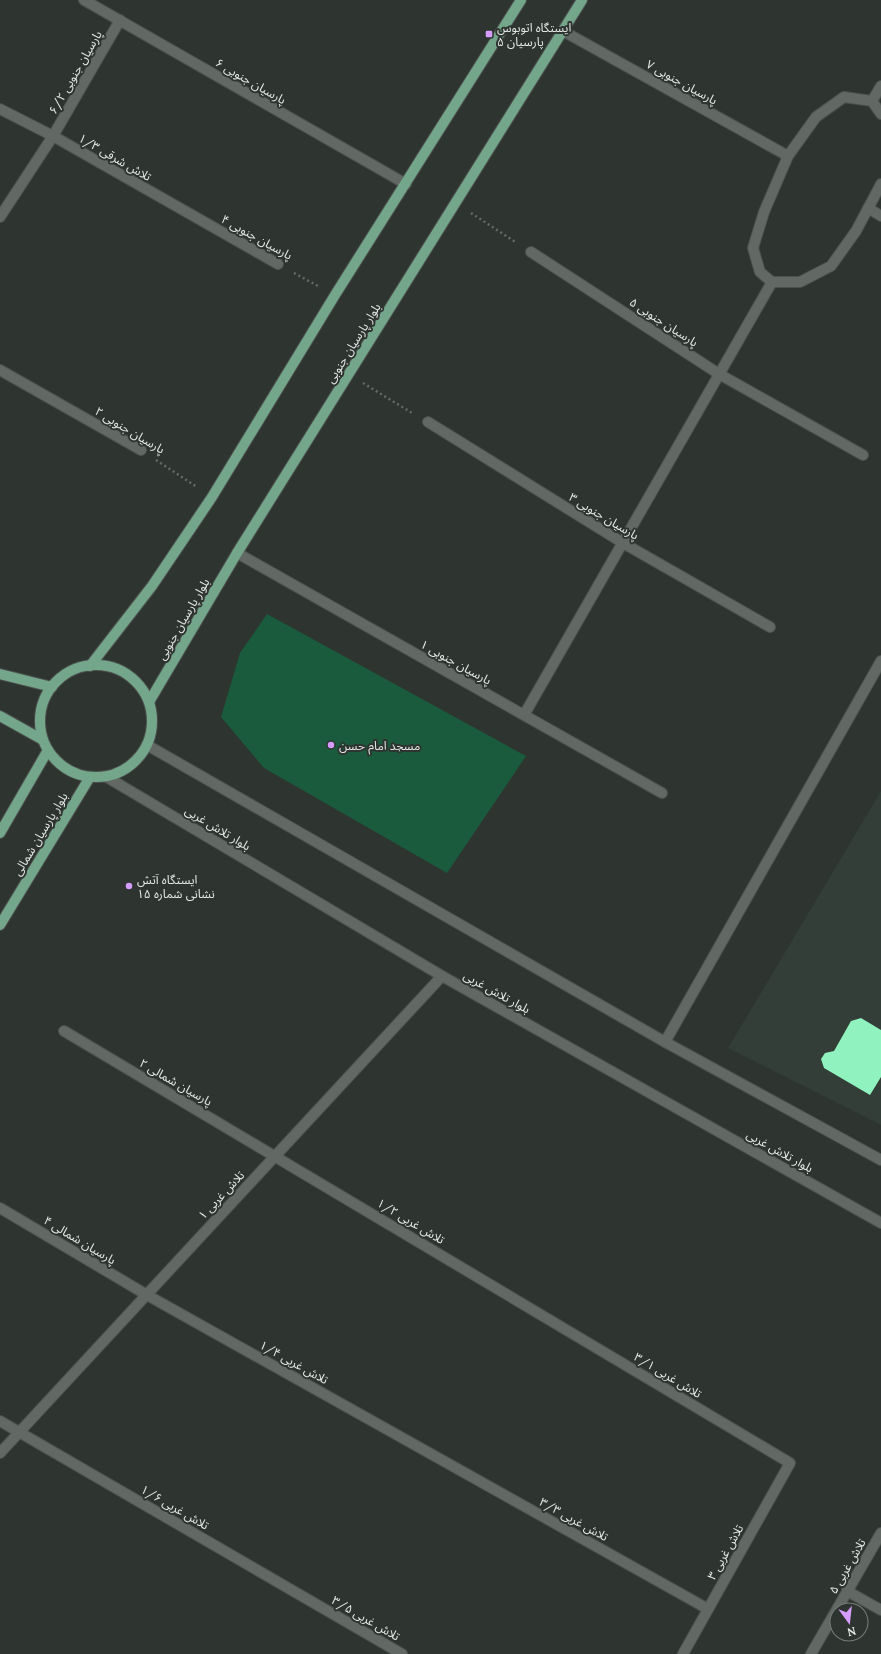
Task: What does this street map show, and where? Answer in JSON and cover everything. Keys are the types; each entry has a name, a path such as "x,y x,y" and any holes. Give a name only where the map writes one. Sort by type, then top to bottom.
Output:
{"main road":[{"path":"90,666 152,586 212,497 335,296 521,0"},
{"name":"بلوار پارسیان جنوبی","path":"149,702 237,553 582,0"},
{"path":"90,666 108,666 126,673 140,686 149,702 152,716 152,731 142,754 126,769 105,776 90,777 70,771 58,762 48,750 43,740 41,723 42,706 52,687 63,676 76,669 90,666"},
{"path":"0,674 52,687"},
{"path":"0,716 43,740"},
{"path":"0,833 48,750"},
{"name":"بلوار پارسیان شمالی","path":"0,925 90,777"}],"street":[{"name":"۶ پارسیان جنوبی","path":"84,0 406,184"},
{"name":"۶/۲ پارسیان جنوبی","path":"0,217 53,136 120,20"},
{"name":"۷ پارسیان جنوبی","path":"563,31 788,156"},
{"path":"872,100 881,86"},
{"path":"872,100 844,97 816,117 788,156 764,212 753,248 760,272 772,282 800,282 831,266 856,232 881,184"},
{"path":"872,100 881,114"},
{"name":"۱/۳ تلاش شرقی","path":"0,109 53,136 165,200"},
{"name":"۴ پارسیان جنوبی","path":"165,200 278,264"},
{"path":"868,208 881,216"},
{"name":"۵ پارسیان جنوبی","path":"531,252 719,374 863,455"},
{"path":"524,715 772,282"},
{"name":"۲ پارسیان جنوبی","path":"0,370 141,450"},
{"name":"۳ پارسیان جنوبی","path":"428,422 623,543 770,626"},
{"name":"۱ پارسیان جنوبی","path":"237,553 662,793"},
{"path":"665,1042 881,661"},
{"path":"147,745 665,1042 881,1160"},
{"name":"بلوار تلاش غربی","path":"105,776 442,976 881,1223"},
{"name":"۱ تلاش غربی","path":"0,1453 442,976"},
{"name":"۲ پارسیان شمالی","path":"64,1031 276,1156"},
{"name":"۱/۲ تلاش غربی","path":"276,1156 533,1310"},
{"name":"۴ پارسیان شمالی","path":"0,1208 147,1295"},
{"name":"۱/۴ تلاش غربی","path":"147,1295 428,1452"},
{"name":"۳/۱ تلاش غربی","path":"533,1310 790,1463"},
{"name":"۱/۶ تلاش غربی","path":"0,1421 317,1605"},
{"name":"۳/۳ تلاش غربی","path":"428,1452 708,1609"},
{"name":"۳ تلاش غربی","path":"683,1654 790,1463"},
{"name":"۵ تلاش غربی","path":"811,1654 881,1533"},
{"path":"847,1591 881,1610"},
{"name":"۳/۵ تلاش غربی","path":"317,1605 402,1654"}],"path":[{"path":"455,202 531,252"},
{"name":"۴ پارسیان جنوبی","path":"278,264 335,296"},
{"path":"348,374 428,422"},
{"name":"۲ پارسیان جنوبی","path":"141,450 212,497"}],"shaded area":[{"path":"881,791 881,1125 728,1048"}],"green space":[{"path":"267,614 526,756 447,873 264,768 221,717 240,653"}],"building":[{"path":"861,1018 881,1030 881,1077 870,1095 824,1068 821,1059 825,1053 834,1051 851,1021"}],"place":[{"name":"ایستگاه اتوبوس پارسیان ۵","path":"489,34"},
{"name":"مسجد امام حسن","path":"331,745"},
{"name":"ایستگاه آتش نشانی شماره ۱۵","path":"129,886"}]}
